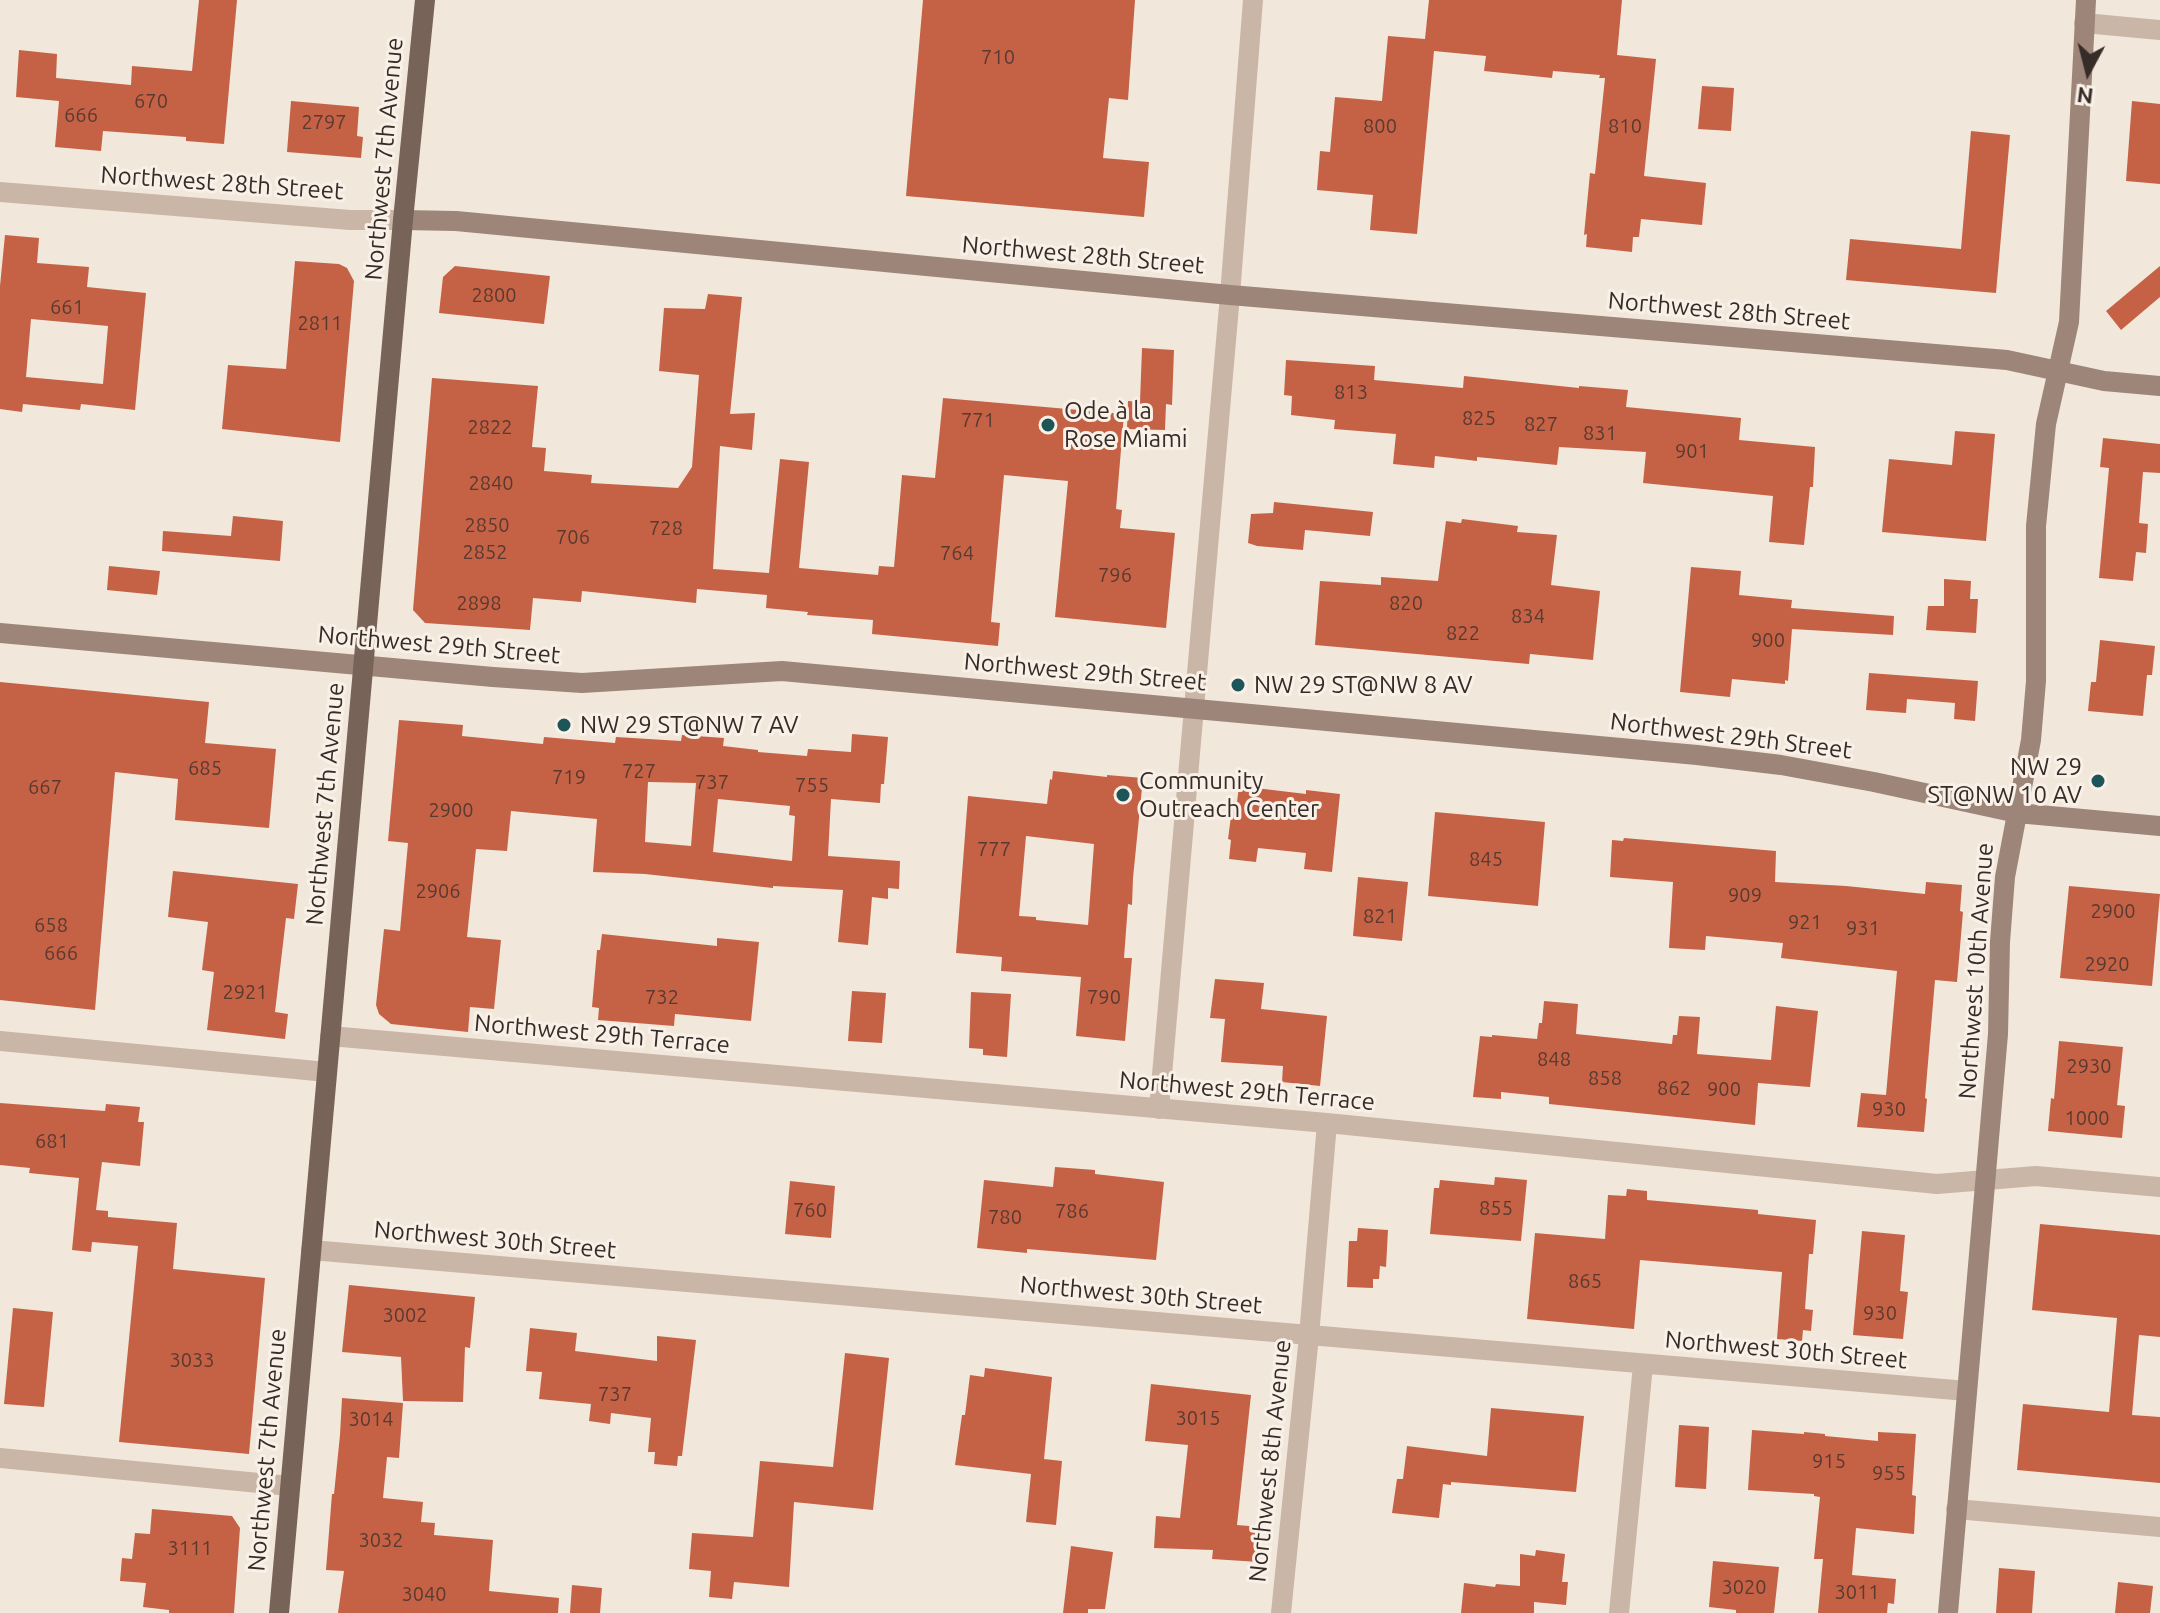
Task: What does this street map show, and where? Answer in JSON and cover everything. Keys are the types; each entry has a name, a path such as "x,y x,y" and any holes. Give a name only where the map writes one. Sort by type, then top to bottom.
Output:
{"main road":[{"name":"Northwest 7th Avenue","path":"279,1613 425,0"}],"street":[{"path":"1159,1109 1253,0"},
{"name":"Northwest 10th Avenue","path":"1948,1613 1998,1034 2005,877 2031,740 2036,681 2036,526 2046,424 2069,322 2086,0"},
{"path":"2084,23 2160,30"},
{"name":"Northwest 28th Street","path":"0,192 350,220 456,221 1230,295 2007,360 2104,381 2160,386"},
{"name":"Northwest 29th Street","path":"0,633 582,683 782,671 1670,752 1781,765 2017,813 2160,826"},
{"name":"Northwest 29th Terrace","path":"330,1036 1327,1123 1937,1184 2036,1176 2160,1187"},
{"path":"0,1041 327,1072"},
{"name":"Northwest 8th Avenue","path":"1281,1613 1327,1123"},
{"name":"Northwest 30th Street","path":"311,1250 1967,1391"},
{"path":"1619,1613 1643,1365"},
{"path":"0,1458 290,1486"},
{"path":"1956,1509 2160,1527"}],"building":[{"path":"199,0 237,0 224,144 186,141 186,137 103,131 101,151 55,147 59,101 16,97 19,50 57,54 56,78 131,85 132,66 192,71"},
{"path":"923,0 1135,0 1128,100 1109,98 1103,158 1149,162 1144,217 906,196"},
{"path":"1429,0 1622,0 1617,55 1656,59 1644,176 1706,183 1702,225 1641,219 1639,237 1633,237 1632,252 1586,247 1587,234 1584,235 1590,173 1595,174 1605,78 1553,71 1552,78 1484,71 1486,56 1434,51 1417,234 1370,230 1373,195 1317,190 1320,151 1330,152 1335,97 1382,101 1388,36 1425,39"},
{"path":"1702,86 1734,88 1731,131 1698,129"},
{"path":"291,101 359,107 357,136 363,137 361,158 287,152"},
{"path":"2132,101 2160,104 2160,184 2126,181"},
{"path":"1971,131 2010,135 1996,293 1846,280 1850,239 1961,249"},
{"path":"5,235 39,238 37,263 89,267 87,287 146,293 135,410 81,404 80,410 23,404 22,412 0,409 0,286","holes":["31,319 108,326 103,384 26,377"]},
{"path":"295,261 339,264 347,268 354,281 340,442 222,429 228,365 286,369"},
{"path":"455,266 550,276 544,324 439,313 443,277"},
{"path":"2160,266 2160,297 2121,330 2106,311"},
{"path":"708,294 742,297 730,414 755,413 752,450 720,446 713,569 769,573 780,459 809,462 799,568 878,575 879,566 894,567 902,475 935,478 943,398 1124,414 1116,509 1122,510 1120,528 1175,533 1166,628 1055,617 1068,481 1004,475 991,622 1000,623 998,646 872,634 873,620 766,608 767,595 697,589 696,603 582,591 581,602 533,598 530,630 425,623 413,610 432,378 538,386 532,447 546,448 544,471 592,475 591,483 678,488 692,467 699,375 659,371 664,308 705,309"},
{"path":"1142,348 1174,350 1172,405 1166,404 1165,430 1127,429 1128,401 1140,402"},
{"path":"1286,360 1375,366 1374,380 1463,388 1464,376 1628,390 1626,407 1741,418 1739,440 1815,447 1813,487 1810,487 1804,545 1769,542 1773,496 1643,483 1646,452 1559,447 1557,465 1435,456 1434,468 1393,464 1396,434 1334,429 1335,420 1291,415 1292,396 1284,395"},
{"path":"1955,431 1995,434 1986,541 1882,532 1889,459 1952,465"},
{"path":"2103,438 2160,444 2160,473 2143,472 2139,523 2148,524 2146,553 2136,552 2133,581 2099,578 2109,468 2100,467"},
{"path":"1274,502 1373,512 1370,536 1305,530 1303,550 1248,543 1251,514 1273,513"},
{"path":"233,516 283,521 280,561 162,551 163,531 231,536"},
{"path":"1462,519 1518,526 1517,532 1557,535 1551,585 1600,591 1593,660 1530,654 1529,664 1315,645 1320,581 1381,585 1381,577 1438,581 1446,521 1461,523"},
{"path":"109,566 160,571 157,595 107,590"},
{"path":"1691,567 1741,571 1739,595 1792,600 1791,608 1894,616 1893,635 1792,629 1788,681 1785,680 1785,684 1732,679 1730,697 1680,692"},
{"path":"1944,579 1971,581 1970,599 1978,599 1976,633 1926,630 1928,606 1944,606"},
{"path":"2100,640 2155,646 2152,675 2147,675 2143,716 2088,711 2091,682 2096,682"},
{"path":"1869,673 1978,681 1975,721 1954,719 1955,703 1907,699 1906,713 1866,710"},
{"path":"0,682 209,702 205,743 276,749 269,828 175,820 178,779 115,772 95,1010 0,1000"},
{"path":"399,720 463,725 462,736 543,744 544,737 615,743 616,737 681,741 682,735 724,738 723,746 758,752 807,756 808,749 851,752 852,734 888,737 880,803 831,799 828,856 900,861 899,889 888,888 888,899 872,897 868,945 838,942 843,890 773,888 645,874 593,872 597,819 511,811 507,851 476,849 467,937 501,940 494,1009 470,1007 468,1032 391,1024 379,1014 376,1005 384,929 400,931 408,843 388,841","holes":["648,782 696,783 691,846 645,842","718,799 790,806 789,815 795,816 792,861 713,852"]},
{"path":"1053,771 1143,778 1124,958 1132,958 1125,1041 1076,1036 1081,977 1001,971 1002,957 956,953 968,796 1047,804","holes":["1026,836 1094,844 1088,925 1019,916"]},
{"path":"1239,786 1306,794 1306,790 1340,794 1332,872 1304,869 1306,853 1258,848 1256,862 1229,859 1233,801 1237,802"},
{"path":"1435,812 1545,822 1538,906 1428,896"},
{"path":"1624,838 1776,851 1775,882 1925,894 1926,882 1962,885 1957,982 1935,980 1924,1132 1857,1127 1861,1093 1886,1095 1897,971 1781,958 1783,943 1706,936 1705,950 1669,948 1673,882 1610,877 1612,840 1623,841"},
{"path":"173,871 298,884 294,919 286,918 275,1012 288,1014 285,1039 207,1030 214,972 202,970 208,922 168,917"},
{"path":"1358,877 1408,882 1402,941 1353,936"},
{"path":"2069,886 2160,894 2152,986 2060,978"},
{"path":"602,934 717,946 717,938 759,942 751,1021 675,1014 674,1026 598,1020 599,1008 592,1007 597,950 600,950"},
{"path":"1215,979 1264,983 1261,1009 1327,1016 1320,1086 1282,1082 1283,1066 1221,1062 1225,1019 1210,1018"},
{"path":"852,991 886,993 882,1043 848,1041"},
{"path":"971,992 1011,994 1007,1057 983,1055 983,1049 969,1048"},
{"path":"1544,1001 1578,1004 1576,1034 1672,1044 1673,1035 1677,1035 1679,1016 1700,1017 1697,1054 1771,1060 1776,1006 1818,1011 1810,1087 1758,1083 1755,1125 1549,1104 1549,1097 1501,1092 1501,1099 1473,1097 1480,1036 1537,1039"},
{"path":"2059,1041 2123,1047 2117,1105 2125,1106 2122,1138 2048,1131"},
{"path":"0,1103 105,1111 106,1104 140,1107 138,1122 144,1122 140,1166 102,1162 96,1210 108,1211 108,1217 177,1223 173,1269 265,1278 249,1454 119,1442 138,1246 92,1242 91,1252 72,1250 79,1178 29,1173 30,1168 0,1165"},
{"path":"1055,1167 1095,1170 1095,1174 1164,1182 1156,1260 977,1248 984,1180 1053,1187"},
{"path":"1495,1177 1527,1180 1521,1241 1430,1234 1434,1188 1439,1188 1440,1180 1494,1185"},
{"path":"790,1181 835,1186 831,1238 785,1234"},
{"path":"1627,1189 1647,1191 1647,1200 1758,1210 1758,1214 1816,1220 1813,1254 1809,1254 1805,1309 1813,1310 1811,1331 1803,1330 1802,1341 1777,1339 1782,1272 1640,1260 1634,1329 1527,1319 1535,1233 1605,1239 1608,1195 1626,1196"},
{"path":"2040,1224 2160,1235 2160,1337 2139,1335 2132,1415 2160,1417 2160,1483 2017,1470 2023,1404 2109,1412 2117,1318 2032,1310"},
{"path":"1358,1228 1388,1230 1386,1267 1380,1266 1379,1279 1373,1279 1373,1288 1347,1287 1349,1241 1357,1241"},
{"path":"1862,1231 1905,1235 1900,1291 1908,1292 1903,1339 1853,1335"},
{"path":"349,1285 475,1297 470,1348 465,1347 463,1402 403,1401 401,1357 342,1352"},
{"path":"13,1308 53,1312 44,1407 4,1404"},
{"path":"530,1328 577,1333 575,1351 657,1361 657,1336 696,1340 682,1456 678,1456 677,1466 654,1464 655,1452 648,1452 651,1418 611,1413 610,1424 589,1421 591,1404 539,1399 542,1372 526,1371"},
{"path":"845,1353 889,1358 873,1510 794,1502 789,1587 734,1582 732,1599 709,1597 711,1571 689,1569 692,1533 753,1537 760,1461 833,1467"},
{"path":"985,1368 1052,1377 1044,1459 1062,1461 1056,1525 1026,1522 1031,1474 955,1465 970,1375 984,1377"},
{"path":"1151,1384 1251,1395 1237,1525 1261,1527 1259,1562 1212,1559 1213,1550 1154,1548 1156,1516 1180,1518 1188,1445 1145,1441"},
{"path":"342,1398 403,1403 399,1458 387,1457 383,1498 423,1502 421,1522 435,1523 434,1535 493,1540 489,1591 559,1598 558,1613 338,1613 344,1571 326,1570"},
{"path":"1491,1408 1584,1416 1576,1492 1451,1482 1451,1485 1443,1484 1439,1518 1392,1513 1397,1479 1403,1479 1407,1446 1487,1456"},
{"path":"1679,1425 1709,1427 1706,1489 1675,1487"},
{"path":"1752,1430 1804,1432 1878,1441 1878,1432 1916,1434 1912,1495 1916,1496 1914,1534 1856,1528 1852,1575 1896,1579 1894,1604 1888,1603 1887,1613 1818,1613 1823,1559 1814,1559 1820,1497 1814,1494 1748,1490"},
{"path":"152,1509 232,1516 240,1528 234,1613 169,1613 169,1610 143,1607 146,1583 120,1581 122,1558 132,1559 135,1533 150,1534"},
{"path":"1071,1546 1113,1552 1105,1609 1063,1613"},
{"path":"1536,1550 1565,1554 1562,1582 1568,1582 1566,1605 1534,1602 1534,1613 1461,1613 1464,1583 1520,1586 1520,1554 1535,1556"},
{"path":"1713,1561 1779,1567 1774,1613 1736,1613 1736,1610 1709,1607"},
{"path":"1999,1568 2035,1571 2032,1613 1996,1613"},
{"path":"2118,1582 2153,1586 2150,1613 2115,1613"},
{"path":"572,1585 602,1588 600,1613 570,1613"}],"place":[{"name":"Ode à la Rose Miami","path":"1048,425"},
{"name":"NW 29 ST@NW 8 AV","path":"1238,685"},
{"name":"NW 29 ST@NW 7 AV","path":"564,725"},
{"name":"NW 29 ST@NW 10 AV","path":"2098,781"},
{"name":"Community Outreach Center","path":"1123,795"}]}
